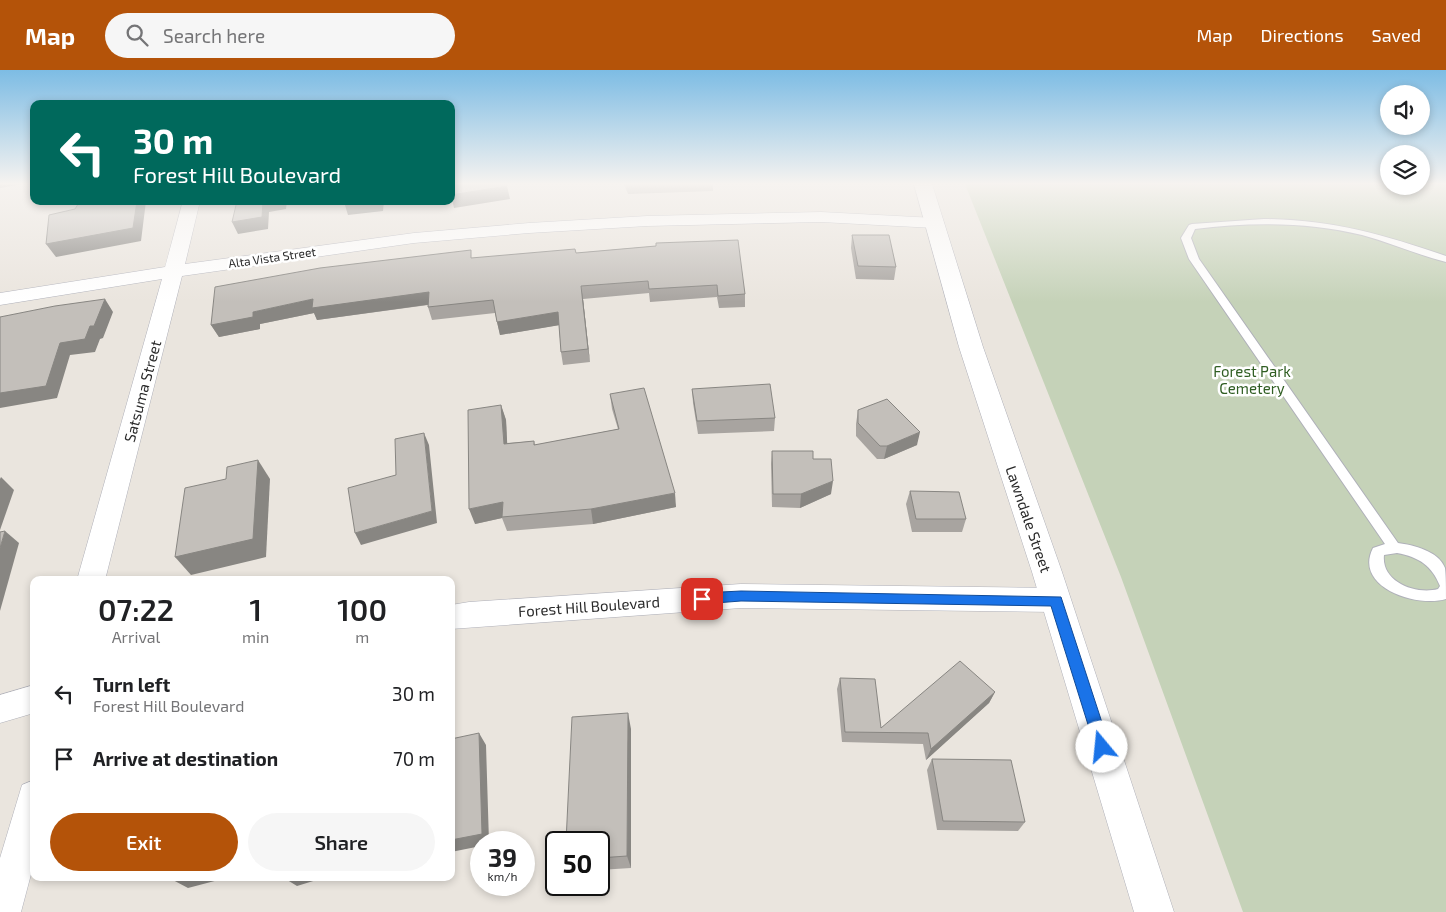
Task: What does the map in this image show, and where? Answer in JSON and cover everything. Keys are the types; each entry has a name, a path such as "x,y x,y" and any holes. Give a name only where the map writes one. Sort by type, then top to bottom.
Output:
{"main road":[{"name":"Lawndale Street","path":"935,223 971,347 1056,600 1154,912"}],"street":[{"name":"Satsuma Street","path":"93,576 186,223"},
{"name":"Alta Vista Street","path":"0,299 414,238 608,223"},
{"name":"Forest Hill Boulevard","path":"455,616 741,596 1056,600"},
{"path":"0,709 30,701"},
{"path":"4,912 30,812"}],"lane":[{"path":"1286,223 1192,227 1186,238 1194,259 1394,547"},
{"path":"1302,223 1334,226 1366,233 1446,259"},
{"path":"1394,547 1415,552 1426,558 1442,573 1446,587 1443,594 1427,598 1415,596 1391,584 1382,576 1376,566 1375,559 1378,552 1394,547"}],"green space":[{"name":"Forest Park Cemetery","path":"981,223 1446,223 1446,912 1243,912 1121,577"}],"building":[{"path":"48,223 134,223 133,228 46,244"},
{"path":"852,235 889,235 896,267 858,266"},
{"path":"738,240 745,294 718,296 717,285 649,289 648,281 581,286 588,349 561,352 558,312 497,322 493,300 428,307 429,292 312,308 313,299 253,312 253,317 211,325 215,287 320,268 471,250 471,258 575,249 576,253 656,246 656,243"},
{"path":"105,299 94,326 90,326 85,339 60,343 46,386 0,393 0,317 55,306"},
{"path":"770,384 775,418 697,421 692,389"},
{"path":"644,388 675,493 591,509 502,517 503,502 469,509 468,410 501,405 504,444 534,441 534,445 619,429 610,394"},
{"path":"887,399 920,432 887,446 880,446 858,423 858,410"},
{"path":"424,433 432,511 355,533 348,488 396,475 395,439"},
{"path":"772,451 813,451 813,459 831,459 833,481 801,494 773,494"},
{"path":"258,460 253,539 175,557 185,488 226,479 227,467"},
{"path":"910,491 959,492 966,519 916,519"},
{"path":"5,531 0,548 0,532"},
{"path":"960,661 995,692 931,749 928,733 845,732 840,678 875,679 881,728"},
{"path":"628,713 627,856 610,857 610,831 567,831 572,717"},
{"path":"479,733 482,831 470,831 470,836 455,839 455,738"},
{"path":"932,759 1011,760 1025,822 943,821"}],"route":[{"path":"702,599 741,596 1056,600 1102,747"}]}
